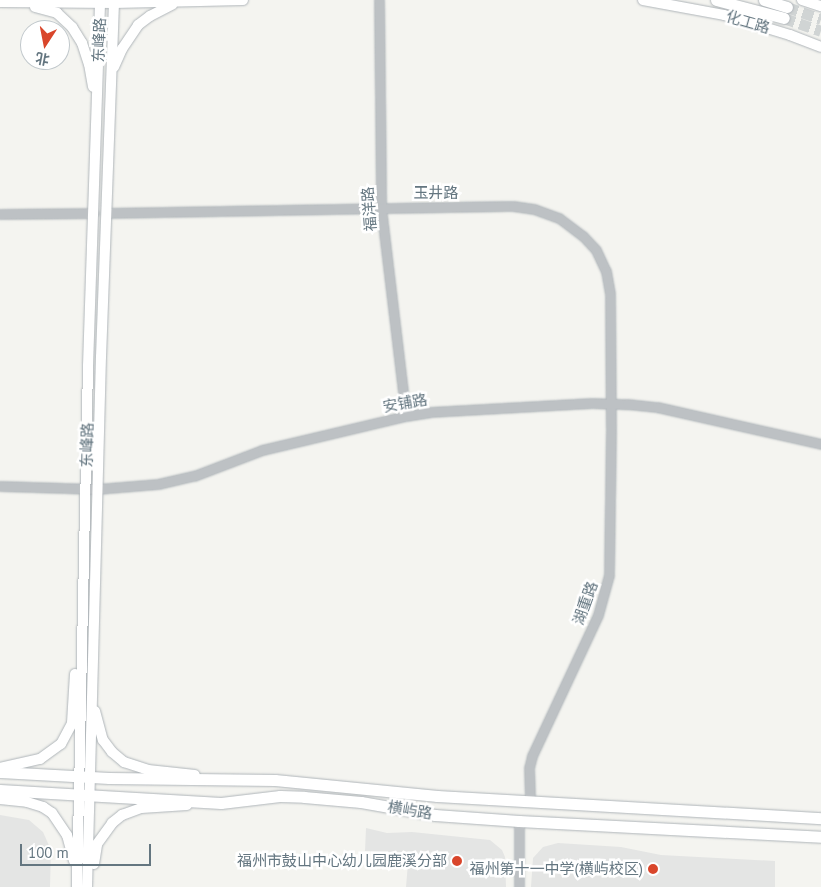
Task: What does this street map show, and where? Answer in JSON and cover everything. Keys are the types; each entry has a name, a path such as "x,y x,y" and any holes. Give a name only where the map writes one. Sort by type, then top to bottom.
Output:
{"main road":[{"path":"2,2 242,0"},
{"name":"化工路","path":"643,0 724,15 790,35 821,47"},
{"name":"化工路","path":"716,0 786,12 764,0"},
{"path":"802,0 821,6"},
{"path":"2,2 49,10 57,13 72,27 82,42 89,64 96,111"},
{"name":"东峰路","path":"84,777 92,676 94,213 100,2"},
{"name":"东峰路","path":"87,887 83,645 106,213 114,2"},
{"path":"111,72 122,49 138,25 161,9 179,2"},
{"path":"0,770 40,760 51,753 64,739 72,723 76,659 83,645"},
{"path":"92,676 98,727 107,747 119,759 148,770 221,779"},
{"name":"横屿路","path":"0,770 84,777 275,780 437,796 821,818"},
{"name":"横屿路","path":"0,790 221,803 280,796 304,797 352,801 435,815 821,837"},
{"name":"东峰路","path":"76,887 84,795"},
{"path":"0,799 27,802 52,813 67,835 77,873"},
{"path":"93,887 97,844 112,823 122,815 141,808 221,803"}],"street":[{"name":"福洋路","path":"379,0 381,207 406,416"},
{"name":"玉井路","path":"106,213 381,207 529,208 558,218 583,236 600,257 609,285 611,403"},
{"path":"0,214 94,213"},
{"name":"安铺路","path":"0,486 92,489 140,487 177,480 262,450 430,412 611,403 672,410 820,443"},
{"name":"湖重路","path":"530,800 529,768 532,756 598,615 608,583 611,403"},
{"path":"518,821 519,887"}],"shaded area":[{"path":"0,815 29,820 43,832 51,850 50,887 0,887"},
{"name":"福州市鼓山中心幼儿园鹿溪分部","path":"366,828 387,833 412,832 490,840 502,850 505,857 506,887 406,887 408,863 406,854 365,851"},
{"name":"福州第十一中学(横屿校区)","path":"558,843 621,847 661,855 775,861 775,887 531,887 533,858 543,847"}],"tunnel":[{"path":"787,7 821,19"},
{"path":"784,18 821,31"}],"place":[{"name":"福州市鼓山中心幼儿园鹿溪分部","path":"457,861"},
{"name":"福州第十一中学(横屿校区)","path":"653,869"}]}
